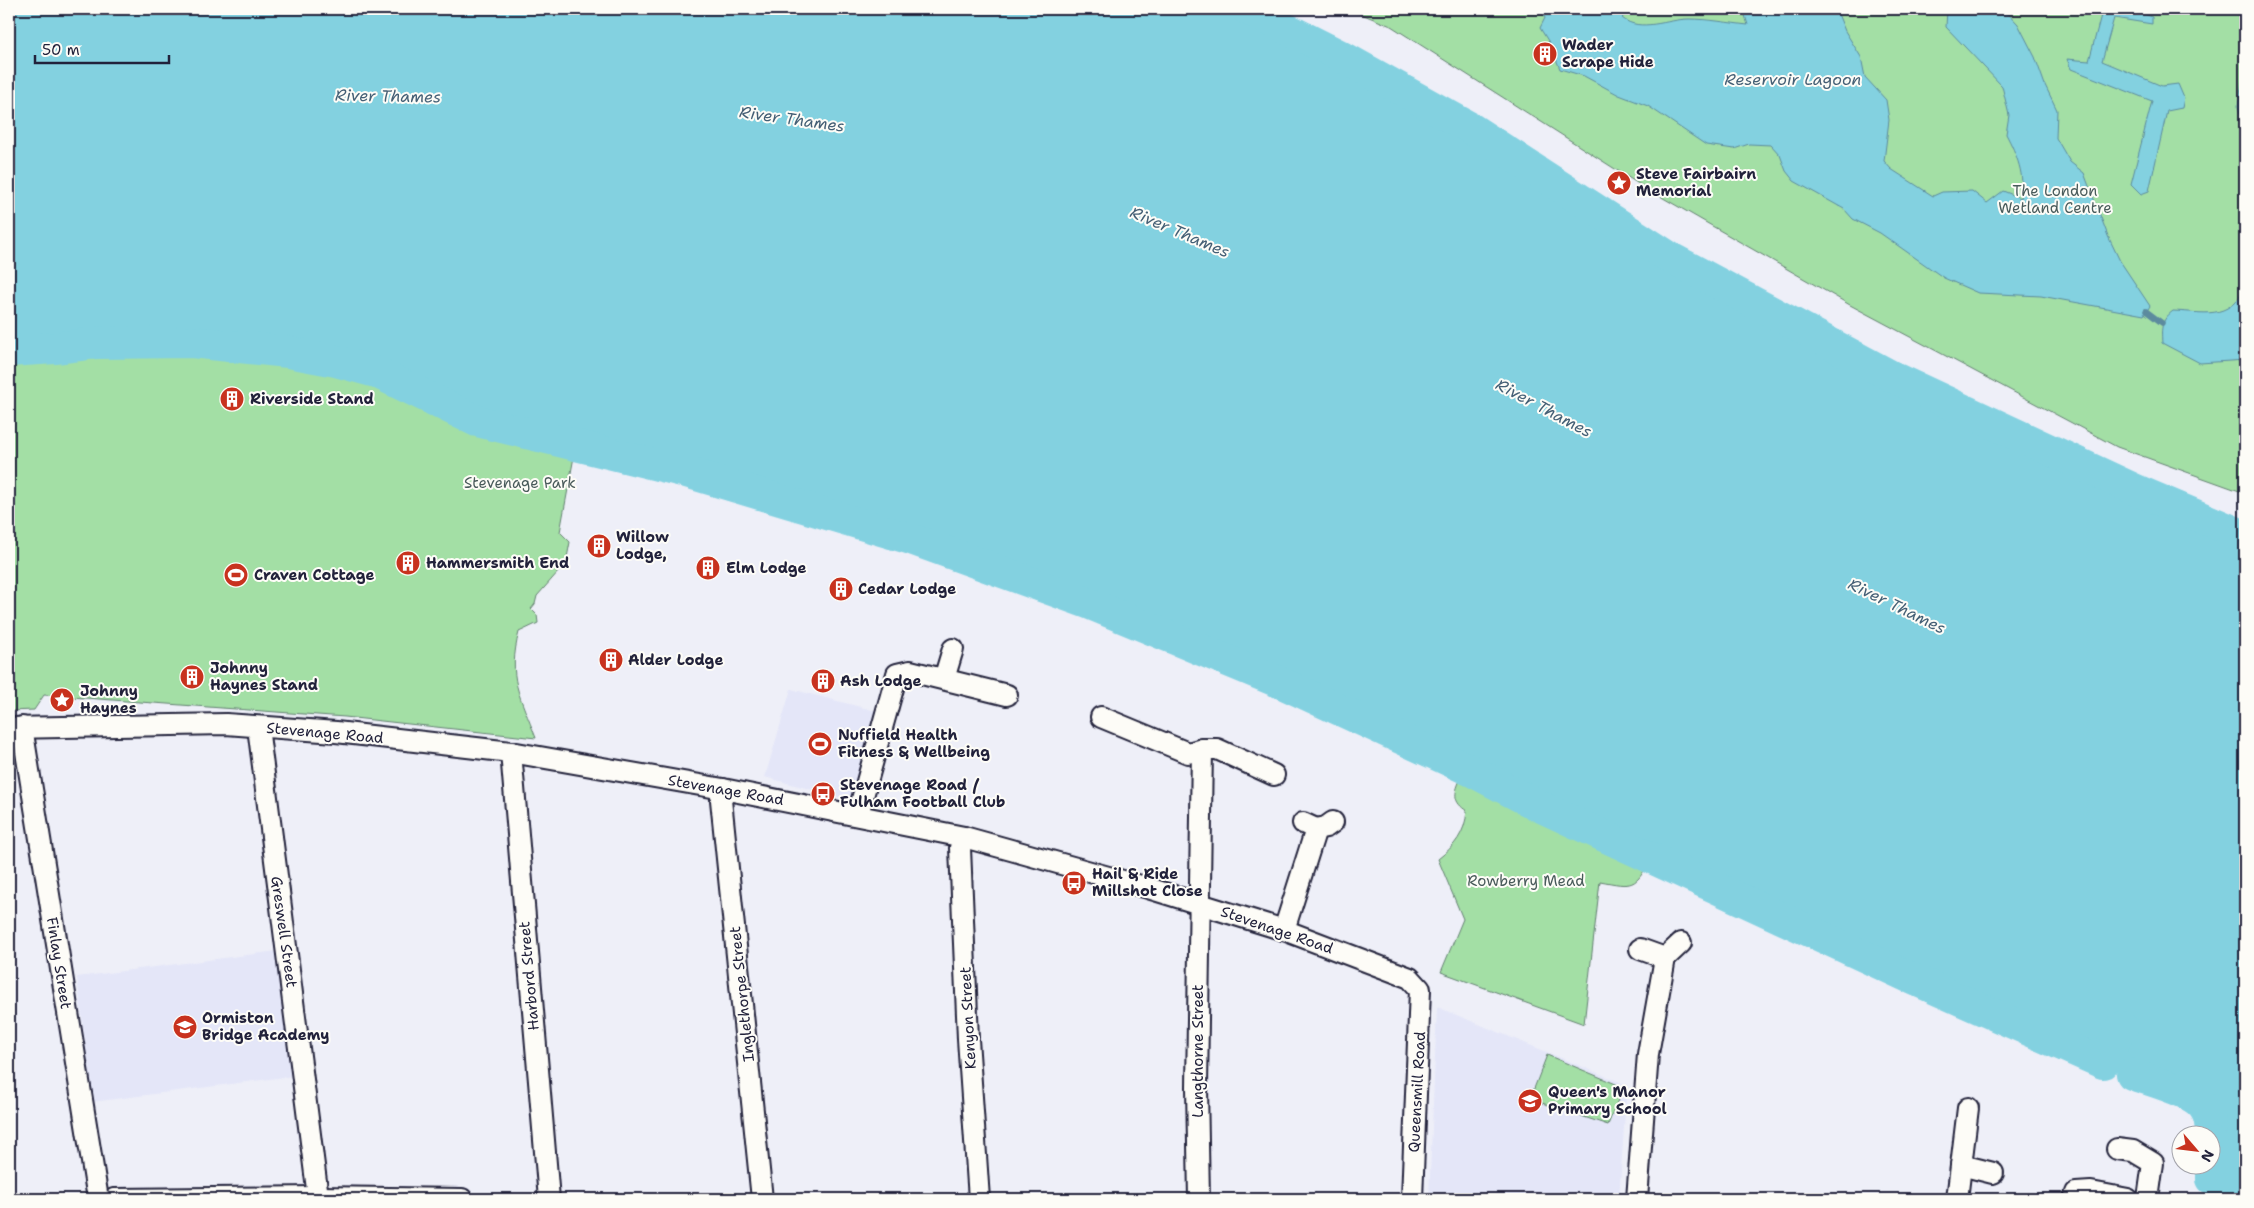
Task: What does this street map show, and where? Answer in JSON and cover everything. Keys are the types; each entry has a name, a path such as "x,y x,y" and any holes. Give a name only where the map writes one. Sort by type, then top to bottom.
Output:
{"street":[{"path":"944,679 953,649"},
{"path":"858,814 896,674 910,671 1007,695"},
{"path":"1101,717 1188,753 1202,748 1217,749 1274,775"},
{"name":"Stevenage Road","path":"15,727 226,724 336,732 511,752 723,789 858,814 964,837 1199,903 1284,930 1410,978 1418,985"},
{"name":"Finlay Street","path":"15,727 98,1199"},
{"name":"Greswell Street","path":"258,727 318,1196"},
{"name":"Langthorne Street","path":"1198,1199 1199,903 1202,748"},
{"name":"Harbord Street","path":"511,752 549,1199"},
{"name":"Inglethorpe Street","path":"723,789 721,800 762,1199"},
{"path":"1284,930 1317,825"},
{"name":"Kenyon Street","path":"964,837 960,848 966,991 979,1199"},
{"path":"1637,1199 1646,1069 1665,958 1681,943"},
{"path":"1640,949 1665,958"},
{"name":"Queensmill Road","path":"1412,1199 1421,1000 1418,985"},
{"path":"1956,1199 1968,1108"},
{"path":"2117,1149 2133,1151 2152,1163 2148,1199"},
{"path":"1961,1165 1993,1173"},
{"path":"2074,1199 2076,1193 2091,1192 2128,1199"},
{"path":"114,1199 318,1196 462,1199"}],"shaded area":[{"name":"Nuffield Health Fitness & Wellbeing","path":"791,689 876,711 850,800 765,777"},
{"name":"Ormiston Bridge Academy","path":"277,951 293,1076 92,1102 77,977"},
{"name":"Queen's Manor Primary School","path":"1437,1007 1627,1085 1619,1199 1429,1199"}],"green space":[{"name":"The London Wetland Centre","path":"1349,9 2245,9 2245,493 2117,447 1850,305 1637,183 1391,26"},
{"name":"Craven Cottage","path":"143,341 231,345 319,357 388,377 451,410 477,421 514,432 576,446 560,532 570,542 566,563 537,596 535,604 531,609 537,615 538,623 519,632 514,662 520,698 536,738 345,717 44,695 34,710 9,711 9,351"},
{"name":"Rowberry Mead","path":"1474,772 1537,805 1651,857 1641,875 1632,883 1619,884 1600,881 1584,1024 1441,972 1463,919 1438,859 1454,844 1464,826 1467,811 1457,801 1456,794 1460,780 1470,785"},
{"path":"1547,1055 1623,1087 1608,1125 1530,1099"},
{"path":"2212,1179 2245,1186 2245,1199 2227,1199 2210,1196"}],"water":[{"name":"River Thames","path":"9,9 1247,9 1341,56 1467,126 1669,257 1891,376 2136,490 2245,536 2245,1186 2212,1179 2212,1176 2222,1176 2222,1126 2210,1126 2203,1106 2189,1096 2103,1063 1911,978 1537,805 1474,772 1286,685 1014,575 911,539 788,501 686,472 477,421 376,372 336,361 288,352 191,342 96,343 9,351"},
{"name":"Reservoir Lagoon","path":"1541,9 1631,9 1622,18 1629,22 1646,25 1689,19 1748,25 1743,9 1836,9 1845,31 1861,57 1865,77 1886,100 1889,120 1884,161 1891,169 1933,196 1942,192 1972,191 1987,203 2003,191 2021,198 2021,173 2014,150 2006,134 2009,115 2002,86 1946,27 1947,9 2004,9 2018,24 2035,57 2057,110 2056,138 2070,162 2084,173 2108,236 2120,261 2150,306 2144,315 2041,296 1978,293 1944,278 1880,233 1853,219 1844,209 1794,181 1786,171 1780,155 1771,145 1749,144 1734,149 1706,145 1648,106 1619,95 1584,76 1560,69 1550,44 1540,28 1545,18"},
{"path":"2084,9 2132,9 2152,17 2152,24 2114,18 2102,61 2162,86 2178,84 2184,98 2182,108 2167,111 2149,191 2141,194 2131,184 2152,101 2071,69 2067,59 2089,61 2101,15"},
{"path":"2245,45 2245,132 2238,106 2244,71 2243,51"},
{"path":"2245,288 2245,360 2200,363 2162,343 2163,325 2166,318 2173,311 2205,313 2223,310 2231,306 2238,299"}],"waterway":[{"path":"1247,9 1341,56 1467,126 1669,257 1891,376 2136,490 2245,536"},
{"path":"2146,311 2162,323"},
{"path":"9,351 96,343 191,342 288,352 336,361 376,372 477,421 686,472 911,539 1088,603 1286,685 1474,772 1537,805 1911,978 2103,1063 2122,1027"},
{"path":"2132,1074 2180,1091 2198,1101 2207,1112 2210,1126"},
{"path":"2212,1176 2212,1179 2245,1186"}],"place":[{"name":"Wader Scrape Hide","path":"1545,54"},
{"name":"Steve Fairbairn Memorial","path":"1619,183"},
{"name":"Riverside Stand","path":"232,399"},
{"name":"Willow Lodge,","path":"599,546"},
{"name":"Hammersmith End","path":"408,563"},
{"name":"Elm Lodge","path":"708,568"},
{"name":"Craven Cottage","path":"236,575"},
{"name":"Cedar Lodge","path":"841,589"},
{"name":"Alder Lodge","path":"611,660"},
{"name":"Johnny Haynes Stand","path":"192,677"},
{"name":"Ash Lodge","path":"823,681"},
{"name":"Johnny Haynes","path":"62,700"},
{"name":"Nuffield Health Fitness & Wellbeing","path":"820,744"},
{"name":"Stevenage Road / Fulham Football Club","path":"823,794"},
{"name":"Hail & Ride Millshot Close","path":"1074,883"},
{"name":"Ormiston Bridge Academy","path":"185,1027"},
{"name":"Queen's Manor Primary School","path":"1530,1101"}],"park label":[{"name":"Stevenage Park","path":"520,483"}]}
